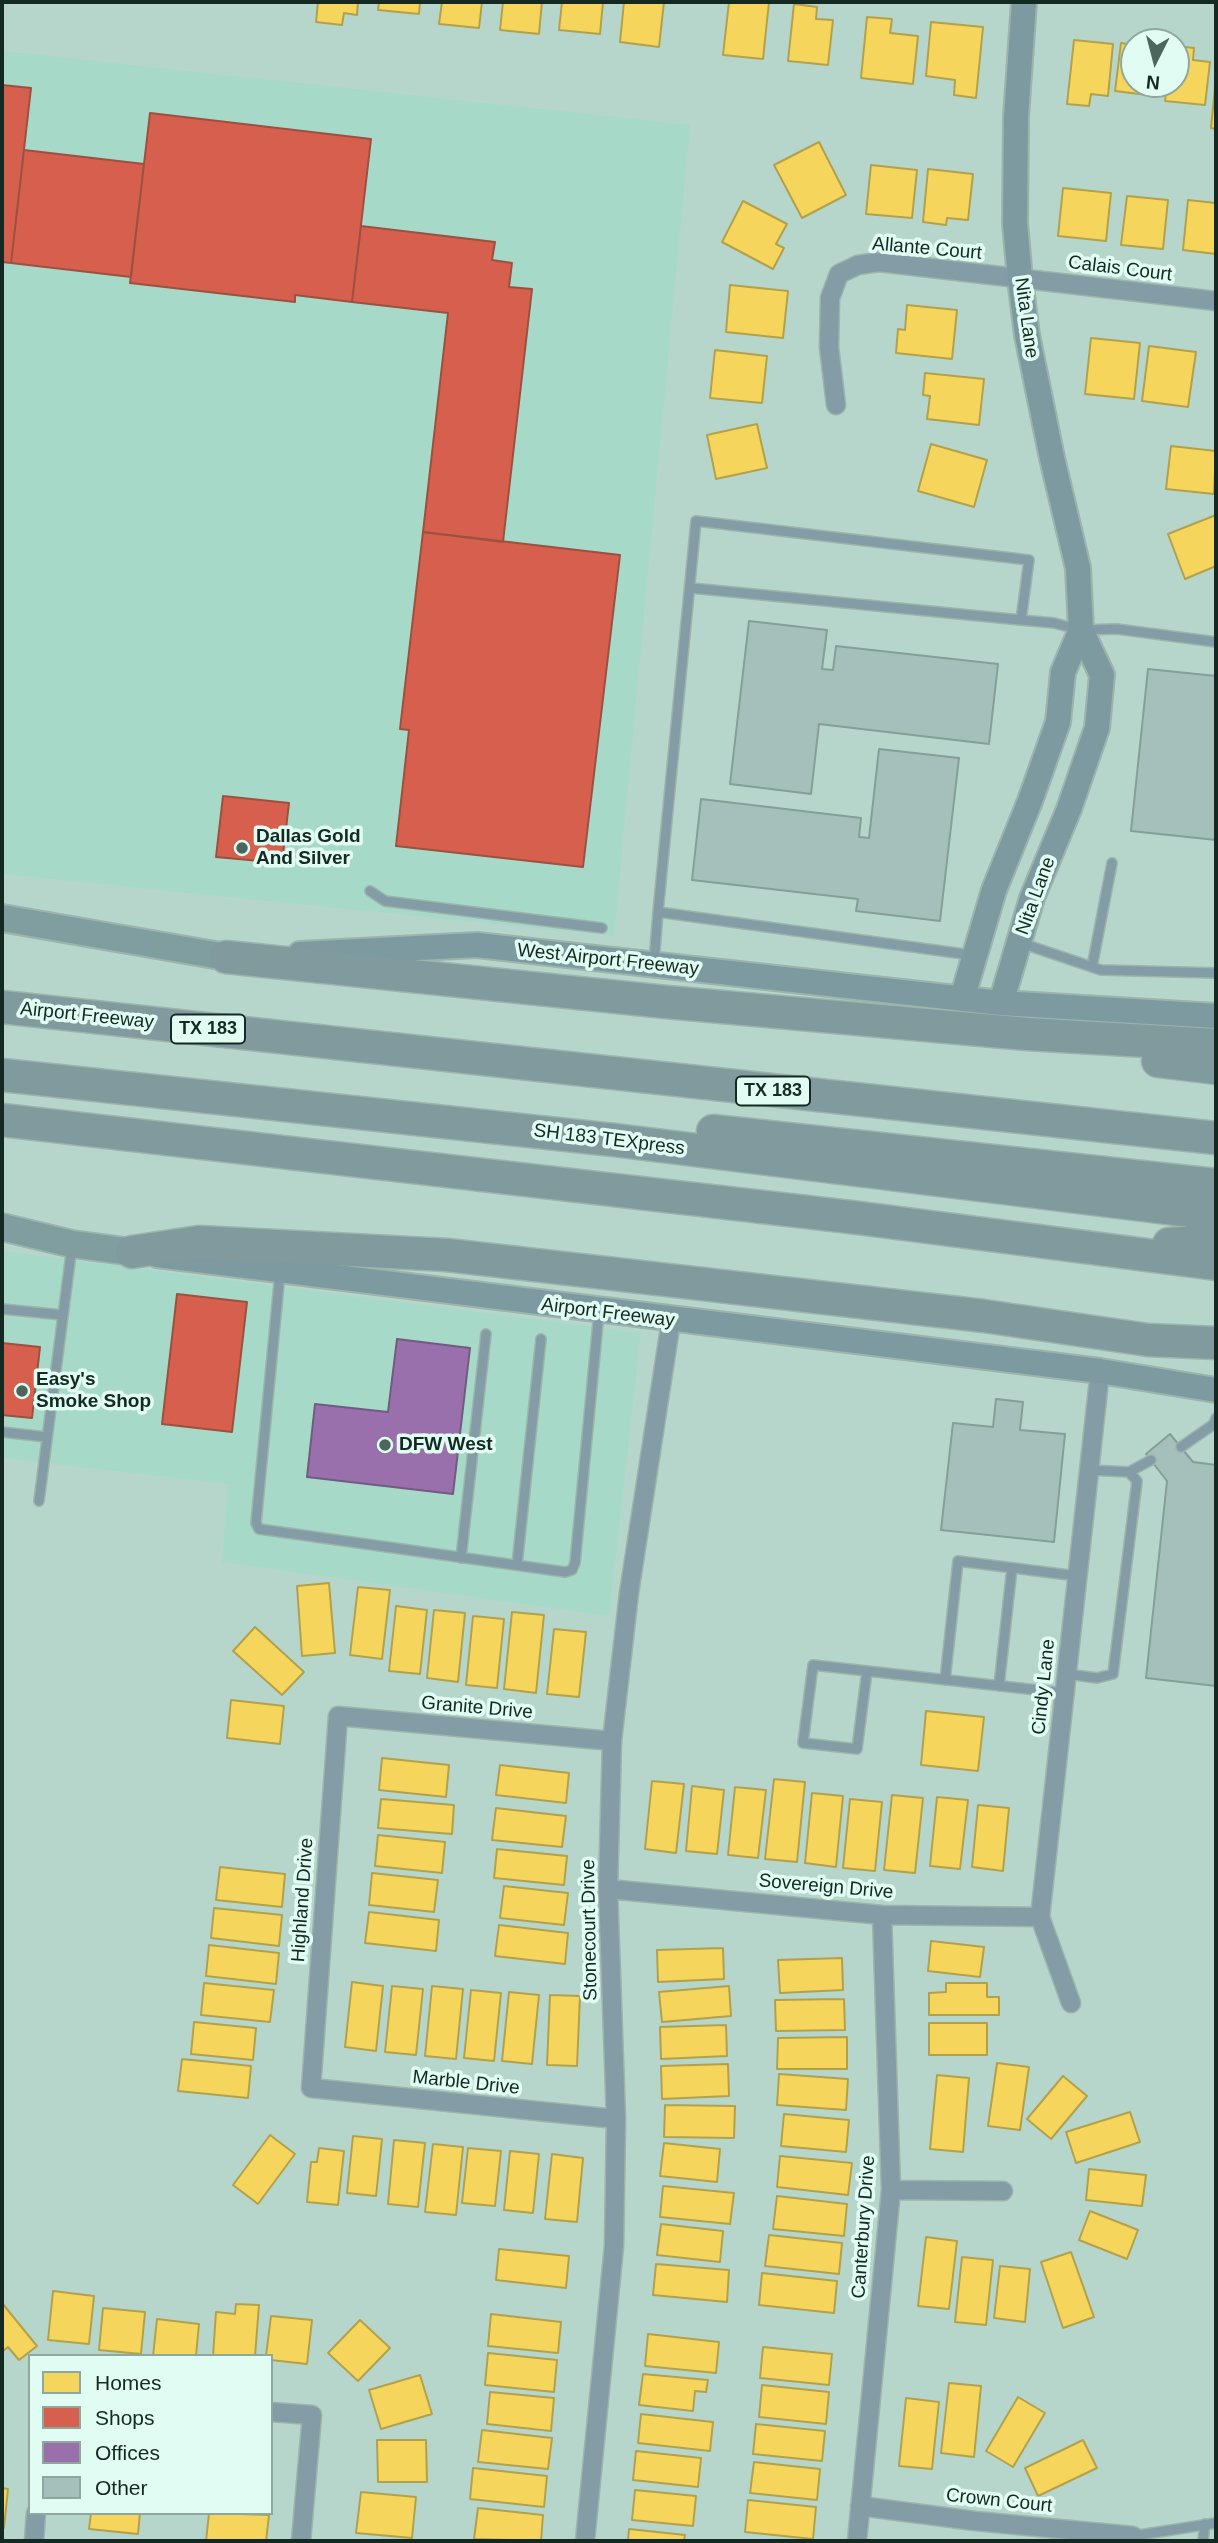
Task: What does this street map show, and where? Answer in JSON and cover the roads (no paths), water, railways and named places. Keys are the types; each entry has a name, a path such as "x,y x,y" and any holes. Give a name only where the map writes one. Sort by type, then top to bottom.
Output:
{"highway":[{"path":"226,957 666,1002 1027,1034 1216,1045"},
{"path":"666,1002 1216,1068"},
{"name":"Airport Freeway","path":"2,1007 1216,1138"},
{"name":"SH 183 TEXpress","path":"2,1054 1216,1185"},
{"name":"SH 183 TEXpress","path":"2,1075 614,1140 1216,1214"},
{"path":"2,1120 1097,1248 1216,1265"},
{"path":"1097,1248 1216,1241"},
{"path":"132,1252 199,1242 447,1255 984,1316 1148,1340 1216,1357"},
{"path":"1148,1340 1216,1343"}],"main road":[{"name":"Nita Lane","path":"1001,1003 1032,898 1069,809 1097,728 1102,675 1081,630 1078,568 1027,335 1020,279 1015,223 1016,117 1024,2"},
{"name":"Nita Lane","path":"962,999 993,890 1030,801 1058,722 1063,672 1081,630"},
{"name":"West Airport Freeway","path":"2,918 226,957 477,945 1001,1003 1216,1016"},
{"name":"Airport Freeway","path":"2,1227 72,1244 671,1321 1100,1371 1216,1390"}],"street":[{"name":"Allante Court","path":"836,405 829,347 830,299 839,274 858,265 878,262 1020,279"},
{"name":"Calais Court","path":"1020,279 1216,301"},
{"name":"Stonecourt Drive","path":"585,2541 614,2246 616,2119 608,1889 612,1741 629,1593 671,1321"},
{"name":"Cindy Lane","path":"1071,2003 1040,1917 1100,1371"},
{"name":"Granite Drive","path":"338,1716 612,1741"},
{"name":"Highland Drive","path":"311,2088 338,1716"},
{"name":"Sovereign Drive","path":"608,1889 882,1915 1040,1917"},
{"name":"Canterbury Drive","path":"857,2541 891,2190 882,1915"},
{"name":"Marble Drive","path":"311,2088 616,2119"},
{"path":"891,2190 1003,2191"},
{"path":"273,2412 313,2415 301,2541"},
{"name":"Crown Court","path":"860,2506 975,2521 1133,2536"},
{"path":"34,2541 36,2515"}],"lane":[{"path":"654,965 696,521 1029,560 1021,620"},
{"path":"691,588 1054,623 1081,630 1117,629 1216,642"},
{"path":"1092,967 1112,863"},
{"path":"370,891 385,901 602,928"},
{"path":"658,912 975,956"},
{"path":"1019,943 1101,970 1216,973"},
{"path":"38,1501 72,1244"},
{"path":"281,1271 256,1523 259,1529 565,1572 572,1570 575,1563 599,1312"},
{"path":"2,1309 63,1315"},
{"path":"461,1558 486,1334"},
{"path":"517,1565 541,1339"},
{"path":"1181,1447 1214,1424 1216,1418"},
{"path":"2,1432 47,1437"},
{"path":"1089,1470 1129,1472 1151,1460"},
{"path":"1067,1674 1097,1678 1113,1674 1137,1481 1129,1472"},
{"path":"945,1680 958,1561 1077,1576"},
{"path":"999,1686 1012,1568"},
{"path":"867,1671 857,1749 803,1743 813,1665 867,1671 945,1680 1064,1693"},
{"path":"1133,2536 1216,2523"},
{"path":"1203,2541 1205,2524"}],"place":[{"name":"Dallas Gold And Silver","path":"242,848"},
{"name":"Easy's Smoke Shop","path":"22,1391"},
{"name":"DFW West","path":"385,1445"}]}
